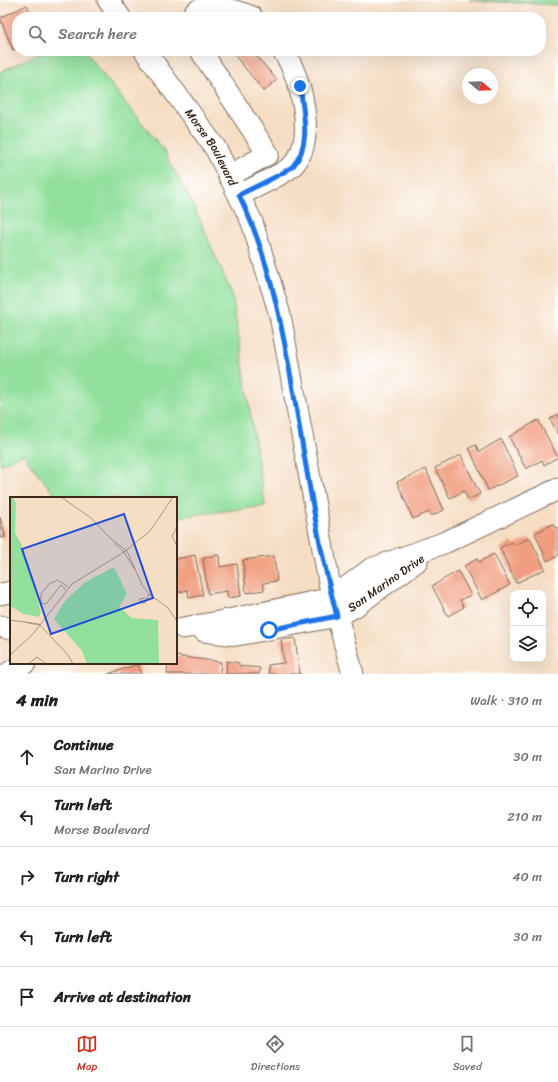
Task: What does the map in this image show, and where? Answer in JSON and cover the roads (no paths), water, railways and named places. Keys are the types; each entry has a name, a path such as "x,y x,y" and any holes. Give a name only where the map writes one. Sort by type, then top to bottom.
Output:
{"street":[{"path":"108,0 116,12"},
{"path":"193,12 202,4 214,3 238,12"},
{"name":"Morse Boulevard","path":"149,56 216,149 252,222 280,315 335,607 353,674"},
{"path":"204,56 280,173"},
{"path":"239,195 292,166 303,150 305,125 300,86 290,60 287,56"},
{"path":"229,176 268,154"},
{"name":"San Marino Drive","path":"179,628 237,635 335,607 354,607 401,571 446,542 558,488"},
{"path":"0,594 10,592"},
{"path":"0,626 10,629"},
{"path":"7,674 23,664"}]}
